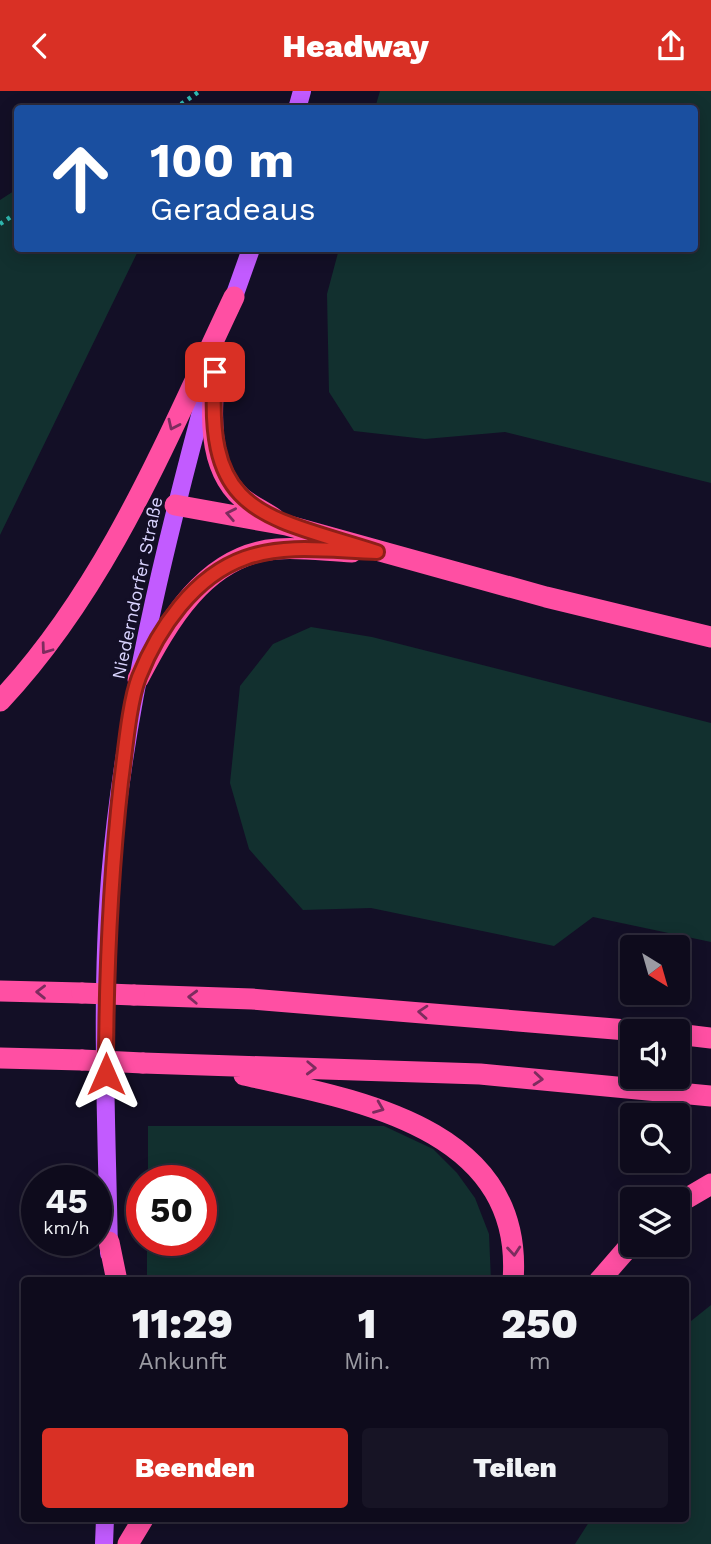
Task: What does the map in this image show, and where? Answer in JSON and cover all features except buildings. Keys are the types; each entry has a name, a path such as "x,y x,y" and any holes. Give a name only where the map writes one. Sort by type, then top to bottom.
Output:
{"highway":[{"path":"0,701 36,663 86,594 134,508 234,297"},
{"path":"217,351 212,415 218,461 242,498 286,526"},
{"path":"175,505 286,526 377,552 711,637"},
{"path":"138,679 166,626 181,605 219,571 243,558 275,549 377,552"},
{"path":"0,992 265,1000 620,1029"},
{"path":"690,1036 711,1038"},
{"path":"0,1058 480,1074 711,1096"},
{"path":"194,1063 368,1104 407,1120 453,1146 473,1163 499,1201 513,1240 513,1277"},
{"path":"690,1196 711,1184"},
{"path":"112,1256 116,1277"},
{"path":"603,1277 620,1257"},
{"path":"128,1544 141,1522"}],"main road":[{"name":"Niederndorfer Straße","path":"108,1165 106,947 124,762 138,679 175,505 217,351 250,252"},
{"name":"Niederndorfer Straße","path":"109,1256 109,1277"},
{"path":"104,1544 105,1522"}],"path":[{"path":"180,105 200,91"}],"green space":[{"path":"380,91 711,91 711,483 505,432 425,439 354,431 329,392 327,294 338,252 698,252 698,105 376,105"},
{"path":"14,191 14,252 138,252 0,535 0,200"},
{"path":"311,627 372,637 711,723 711,942 690,938 690,935 678,935 593,917 554,946 371,908 303,910 249,849 230,783 240,686 273,644"},
{"path":"148,1126 384,1126 433,1149 457,1173 475,1198 489,1234 491,1277 147,1277 147,1256 217,1256 217,1165 148,1165"},
{"path":"711,1305 711,1544 575,1544 589,1522 689,1522 689,1323"}],"route":[{"path":"106,1074 106,947 110,877 124,762 138,679 166,626 181,605 219,571 243,558 275,549 377,552 286,526 242,498 218,461 212,415 215,372"}]}
